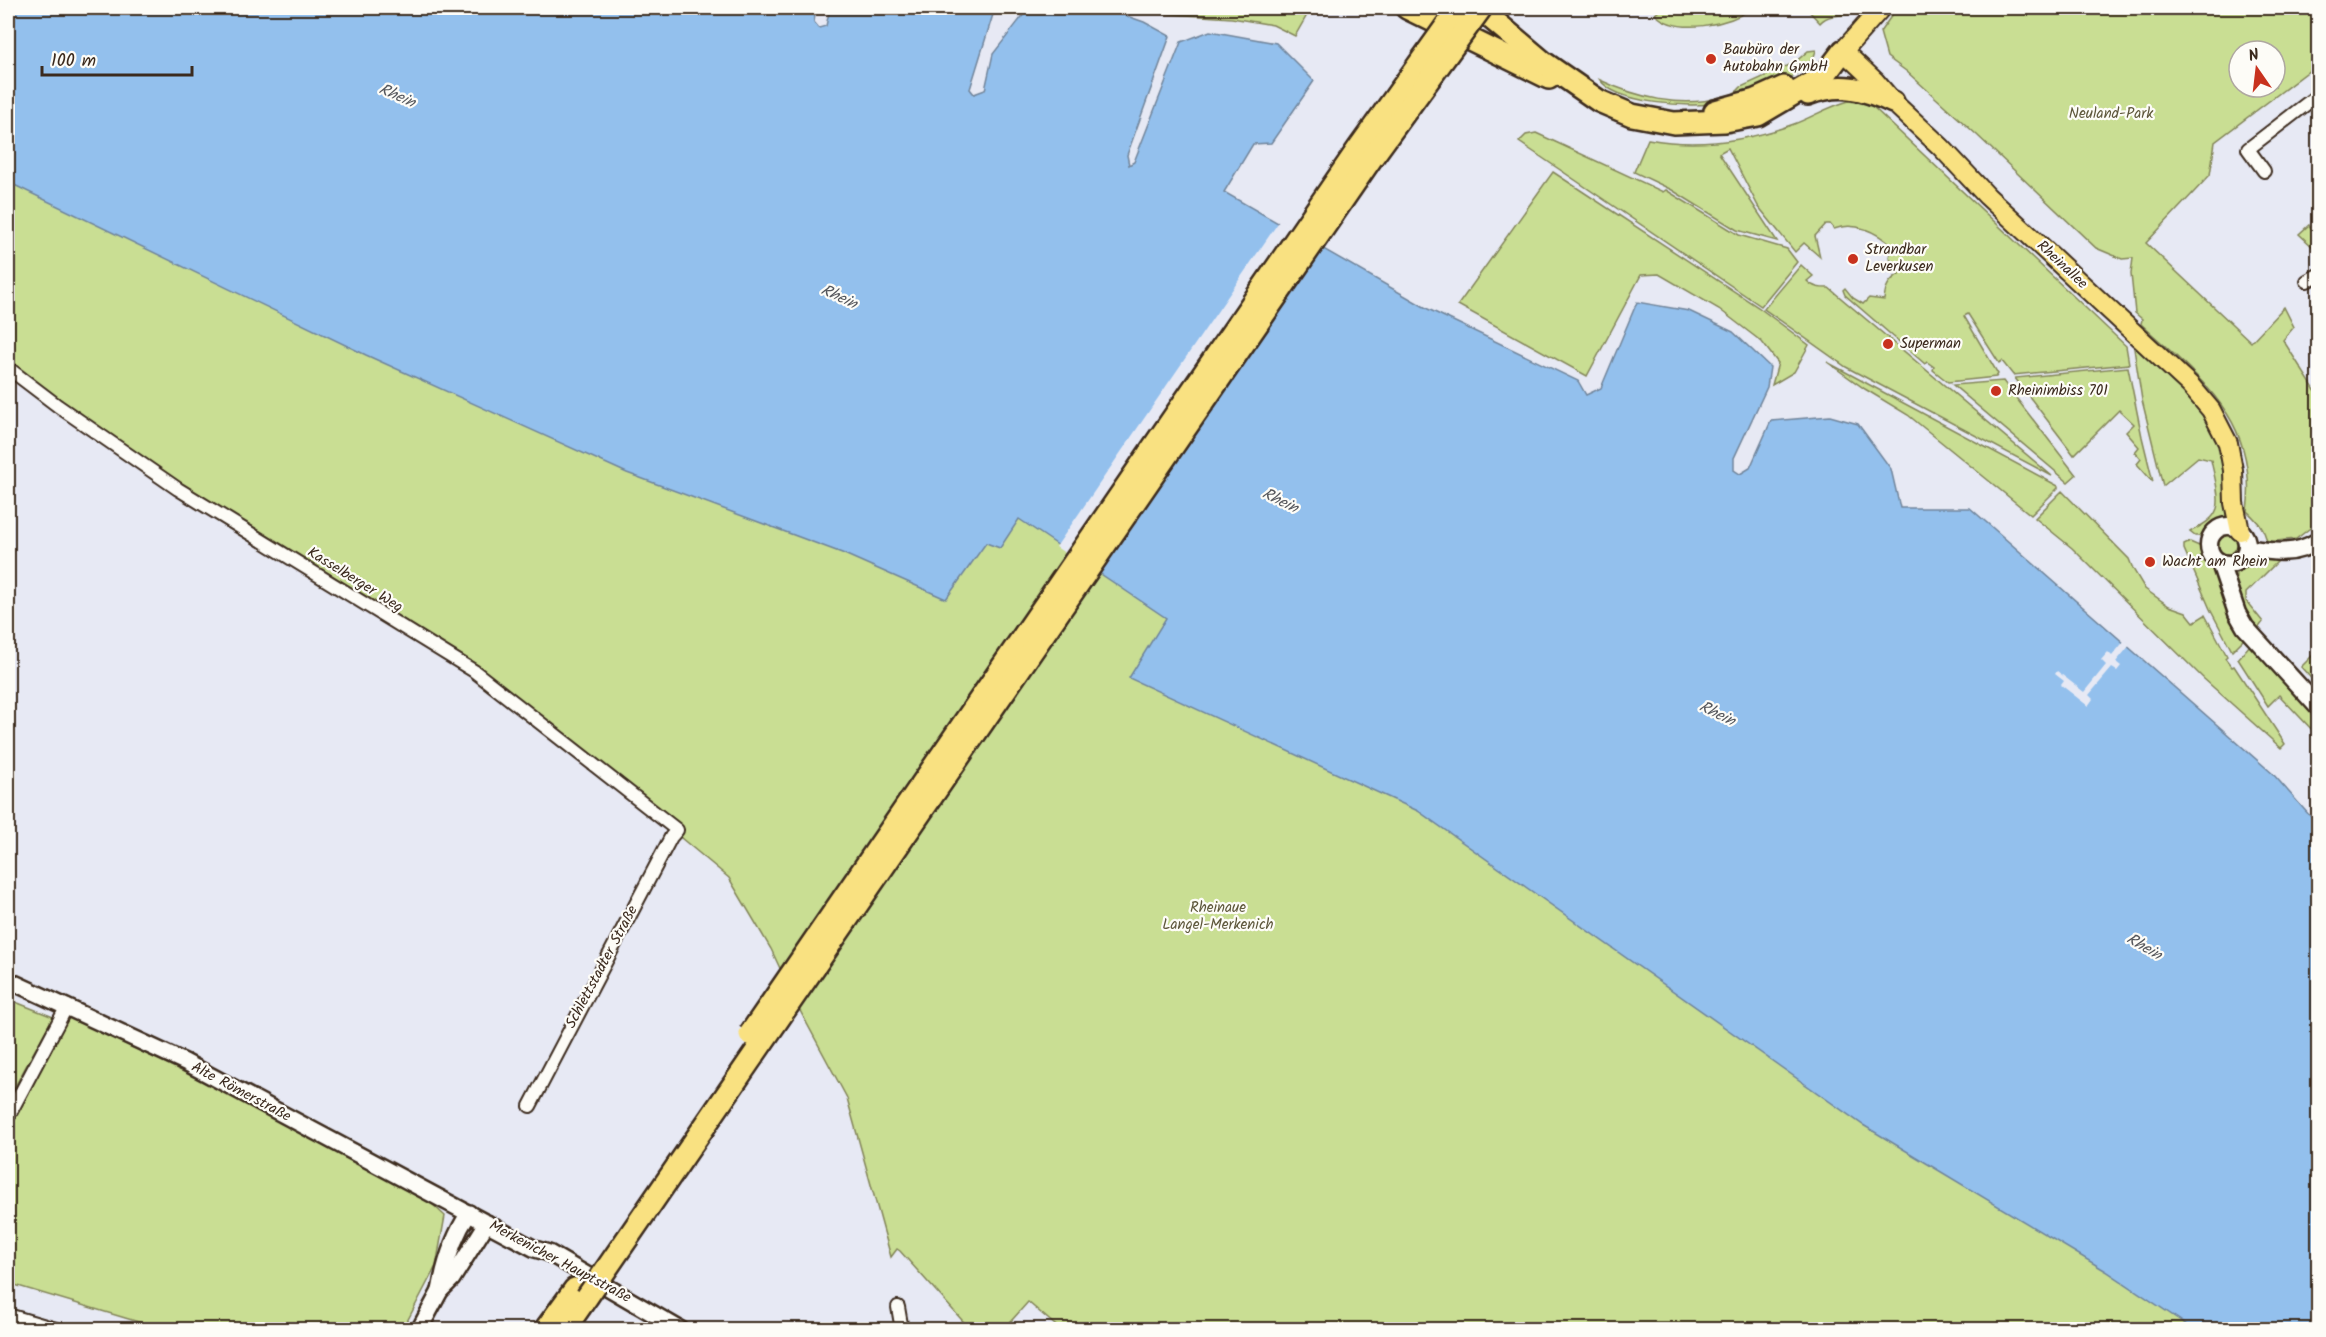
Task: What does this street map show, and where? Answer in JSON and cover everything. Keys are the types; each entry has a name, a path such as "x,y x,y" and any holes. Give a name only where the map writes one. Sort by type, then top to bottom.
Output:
{"highway":[{"path":"564,1329 581,1293 1358,149 1459,8"},
{"path":"545,1329 581,1293 1371,159 1480,8 1543,62 1599,101"},
{"path":"1491,8 1550,60 1603,95 1635,105 1670,112 1712,111 1755,100 1799,80 1843,51"},
{"path":"1409,9 1632,115 1688,124 1751,117 1821,89 1841,87 1867,90 1893,102"},
{"path":"1779,104 1824,76 1843,51"}],"main road":[{"path":"1843,51 1881,8"},
{"name":"Rheinallee","path":"1843,51 1941,147 1987,196 2190,385 2211,410 2228,443 2233,470 2234,503 2232,529 2216,531 2209,543 2212,555 2226,563 2229,590 2237,613 2246,627 2319,707"},
{"path":"2226,563 2242,558 2247,548 2244,536 2232,529"},
{"path":"2247,548 2279,553 2290,552 2319,541"}],"street":[{"path":"2264,171 2248,149 2319,95"},
{"path":"2307,282 2319,275"},
{"name":"Kasselberger Weg","path":"8,368 58,406 178,489 474,671 677,830"},
{"name":"Schlettstadter Straße","path":"530,1106 598,972 671,837 677,830"},
{"name":"Alte Römerstraße","path":"8,980 202,1071 469,1213"},
{"path":"8,1117 67,1006"},
{"path":"419,1329 440,1291 457,1231 469,1213"},
{"name":"Merkenicher Hauptstraße","path":"469,1213 535,1249 549,1253 681,1329"},
{"path":"440,1291 452,1280 487,1223"},
{"path":"898,1307 902,1329"},
{"path":"8,1315 59,1329"}],"green space":[{"name":"Rheinaue Langel-Merkenich","path":"8,8 219,8 2318,1329 1061,1330 1028,1302 1004,1329 970,1329 900,1251 897,1249 891,1257 847,1098 798,1007 771,949 729,878 645,808 470,675 263,542 8,366"},
{"path":"1146,8 1311,8 1295,36 1273,25 1232,18 1156,13"},
{"path":"1663,8 1752,8 1743,14 1718,23 1689,26 1664,21 1655,14"},
{"path":"1806,8 1861,8 1853,12 1854,14 1831,16 1820,23"},
{"name":"Neuland-Park","path":"1897,8 2318,8 2318,64 2287,87 2287,39 2227,39 2227,99 2272,99 2215,142 2210,175 2146,243 2251,342 2284,307 2294,327 2283,340 2318,395 2316,406 2318,409 2318,522 2296,539 2267,542 2262,528 2247,511 2248,479 2244,451 2234,426 2221,404 2204,383 2141,324 2142,319 2135,313 2131,274 2133,258 2122,259 2096,248 1977,135 1906,71 1887,57 1880,32"},
{"path":"1816,50 1812,60 1790,78 1759,92 1719,103 1691,105 1638,99 1609,88 1600,80 1629,92 1659,99 1691,102 1706,100 1732,94 1741,87 1794,63 1808,51"},
{"path":"1849,101 1870,104 2126,346 2129,364 2013,375 2002,361 1999,363 1968,314 1964,316 1998,374 1996,377 1948,382 1933,370 1934,367 1927,362 1925,364 1845,295 1843,290 1845,288 1853,298 1863,304 1869,298 1884,300 1888,285 1899,274 1889,257 1892,246 1880,236 1858,227 1834,229 1830,224 1826,224 1815,236 1820,257 1804,243 1795,252 1758,206 1728,148 1719,153 1777,241 1737,230 1672,190 1634,172 1648,139 1703,143 1740,139 1794,124"},
{"path":"1536,133 1663,192 1666,190 1739,235 1787,249 1797,262 1761,306 1519,142 1526,135"},
{"path":"1553,172 1758,307 1809,345 1794,372 1772,385 1778,363 1762,342 1719,309 1659,274 1641,275 1587,376 1458,305"},
{"path":"2309,225 2318,238 2317,251 2299,234"},
{"path":"1801,265 1813,276 1807,281 1817,287 1829,288 2052,476 1846,367 1764,309"},
{"path":"2133,342 2204,410 2223,448 2229,500 2226,516 2208,536 2195,536 2190,532 2211,518 2218,506 2218,493 2211,460 2198,457 2163,486 2142,400"},
{"path":"1827,362 2058,488 2031,515 1908,415"},
{"path":"2128,367 2153,482 2137,464 2141,459 2135,452 2139,447 2126,432 2134,424 2119,410 2074,455 2015,378"},
{"path":"2003,381 2076,475 2068,482 1953,385"},
{"path":"2062,491 2129,559 2145,589 2169,606 2186,612 2194,622 2205,615 2227,656 2225,658 2232,667 2234,666 2285,744 2281,748 2204,679 2072,548 2035,518"},
{"path":"2227,534 2234,537 2237,544 2234,551 2227,554 2220,551 2217,544 2220,537"},
{"path":"2190,542 2206,549 2209,558 2217,567 2245,638 2232,651 2210,609 2184,549 2184,545"},
{"path":"2255,558 2273,559 2277,562 2246,593 2246,601 2263,622 2257,630 2241,601 2236,579 2237,569 2243,562"},
{"path":"2250,645 2318,716 2318,736 2279,695 2268,706 2238,659"},
{"path":"2316,652 2318,653 2318,686 2301,667"},
{"path":"8,999 53,1017 8,1099"},
{"path":"68,1016 225,1092 431,1203 445,1216 436,1266 403,1329 162,1329 8,1283 8,1130"}],"water":[{"name":"Rhein","path":"8,8 816,8 814,22 819,28 826,26 830,8 995,8 970,89 974,94 985,90 993,54 1028,9 1104,8 1144,22 1170,36 1127,155 1129,165 1134,162 1181,42 1210,31 1276,43 1314,81 1271,143 1253,144 1224,192 1428,309 1578,381 1586,395 1601,388 1637,302 1689,311 1733,332 1770,367 1767,387 1734,458 1734,470 1740,474 1750,468 1771,421 1830,416 1858,424 1891,469 1900,508 1970,508 2273,774 2318,825 2318,1329 2193,1329 2106,1271 1863,1125 1418,811 1129,678 1166,618 1019,519 1000,548 986,543 946,599 842,553 627,473 366,355 8,182"}],"pier":[{"path":"1280,220 1325,246 1099,576 1056,547"},
{"path":"2125,640 2130,645 2116,662 2121,666 2117,671 2112,668 2089,695 2093,699 2088,706 2061,685 2064,681 2055,674 2057,671 2084,692 2106,665 2101,660 2108,652 2112,656"}],"place":[{"name":"Baubüro der Autobahn GmbH","path":"1711,59"},
{"name":"Strandbar Leverkusen","path":"1853,259"},
{"name":"Superman","path":"1888,344"},
{"name":"Rheinimbiss 701","path":"1996,391"},
{"name":"Wacht am Rhein","path":"2150,562"}]}
